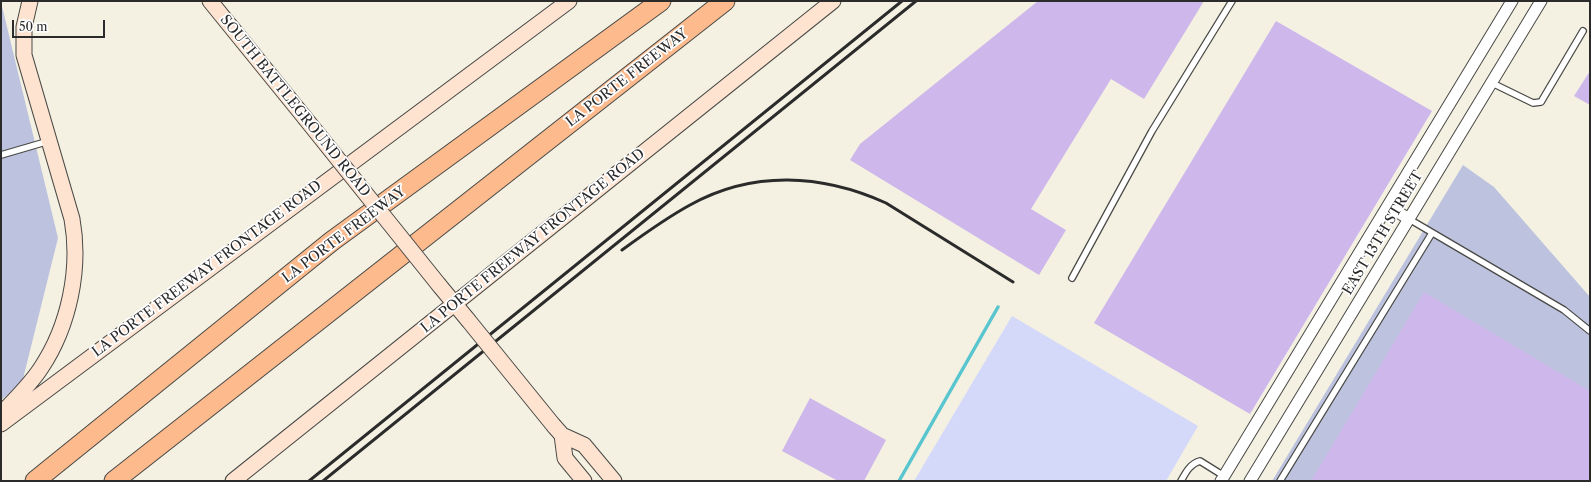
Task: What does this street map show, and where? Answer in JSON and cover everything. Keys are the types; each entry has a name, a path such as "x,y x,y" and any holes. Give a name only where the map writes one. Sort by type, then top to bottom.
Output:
{"highway":[{"name":"LA PORTE FREEWAY","path":"35,481 332,241 661,1"},
{"name":"LA PORTE FREEWAY","path":"114,481 725,1"}],"main road":[{"path":"1,414 42,367 59,334 70,295 75,260 75,233 72,219 24,55 24,27 30,1"},
{"name":"SOUTH BATTLEGROUND ROAD","path":"210,1 454,304 558,430 584,445 614,481"},
{"name":"LA PORTE FREEWAY FRONTAGE ROAD","path":"1,424 569,1"},
{"name":"LA PORTE FREEWAY FRONTAGE ROAD","path":"233,481 833,1"},
{"path":"558,430 565,458 584,481"}],"street":[{"name":"EAST 13TH STREET","path":"1223,479 1512,1"},
{"name":"EAST 13TH STREET","path":"1250,481 1541,1"},
{"path":"1388,206 1409,219"}],"lane":[{"path":"1072,278 1152,131 1232,1"},
{"path":"1492,83 1533,103 1541,102 1584,31"},
{"path":"1,155 50,141"},
{"path":"1409,219 1564,310 1590,331"},
{"path":"1280,481 1432,232"},
{"path":"1181,481 1189,468 1200,460 1223,479"}],"shaded area":[{"path":"1,2 58,238 22,383 1,400"},
{"path":"1463,165 1494,187 1590,297 1590,481 1272,481"},
{"path":"1012,316 1198,426 1166,481 914,481"}],"building":[{"path":"1038,1 1204,1 1144,99 1111,79 1031,209 1066,230 1039,275 850,160 860,144"},
{"path":"1276,21 1432,111 1250,414 1094,323"},
{"path":"1590,71 1590,105 1574,96"},
{"path":"1424,292 1590,391 1590,481 1311,481"},
{"path":"810,398 886,440 864,481 838,481 782,451"}],"waterway":[{"path":"899,481 998,307"}],"railway":[{"path":"309,481 902,1"},
{"path":"323,481 916,1"},
{"path":"622,250 672,215 714,194 738,186 763,181 788,180 837,186 862,193 886,203 1013,282"}]}
